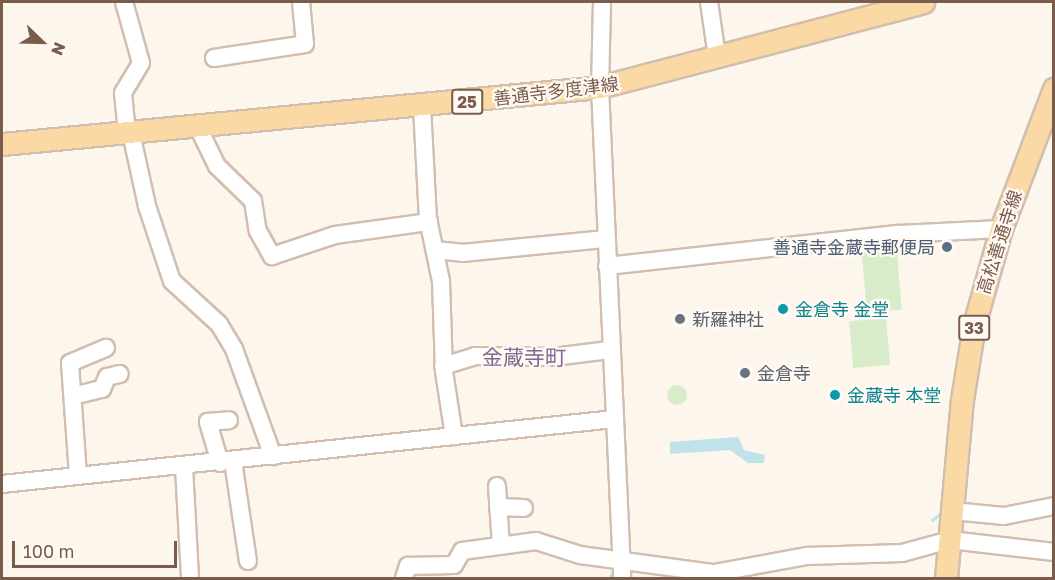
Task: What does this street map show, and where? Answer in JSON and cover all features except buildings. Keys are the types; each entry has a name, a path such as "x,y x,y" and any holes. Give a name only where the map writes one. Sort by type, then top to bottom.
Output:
{"main road":[{"name":"善通寺多度津線","path":"2,144 423,106 600,87 923,2"},
{"name":"高松善通寺線","path":"946,579 968,358 1001,229 1053,89"}],"street":[{"path":"124,2 141,63 123,93 129,133 147,206 172,281 219,324 229,340 254,393 273,456"},
{"path":"214,58 305,44 301,2"},
{"path":"602,2 600,87 621,570"},
{"path":"710,2 717,57"},
{"path":"423,106 429,222 441,281 443,366 454,436"},
{"path":"198,127 217,166 253,201 258,231 272,256 335,235 429,222"},
{"path":"607,266 900,234 1001,229"},
{"path":"435,250 462,253 606,239"},
{"path":"78,475 69,363 106,348"},
{"path":"443,366 476,356 553,357 610,350"},
{"path":"73,396 102,389 107,377 120,374"},
{"path":"2,484 78,475 184,467 614,419"},
{"path":"229,420 208,422 227,462 248,561"},
{"path":"184,467 190,579"},
{"path":"497,486 501,546"},
{"path":"953,511 1004,516 1053,506"},
{"path":"498,507 524,508"},
{"path":"404,579 408,566 454,572 462,551 536,541 621,570 725,576 807,556 902,553 950,540 1053,552"}],"green space":[{"path":"896,243 902,310 867,313 861,246"},
{"path":"886,318 890,365 853,368 849,321"},
{"path":"677,385 684,388 687,395 684,402 677,405 670,402 667,395 670,388"}],"water":[{"path":"738,437 744,450 765,455 764,463 748,463 730,450 670,454 670,442"}],"waterway":[{"path":"932,520 941,513"},
{"path":"806,548 823,547"},
{"path":"609,578 615,568"}],"place":[{"name":"善通寺金蔵寺郵便局","path":"947,247"},
{"name":"金倉寺 金堂","path":"783,309"},
{"name":"新羅神社","path":"680,319"},
{"name":"金倉寺","path":"745,373"},
{"name":"金蔵寺 本堂","path":"835,395"}],"district":[{"name":"金蔵寺町","path":"524,357"}]}
